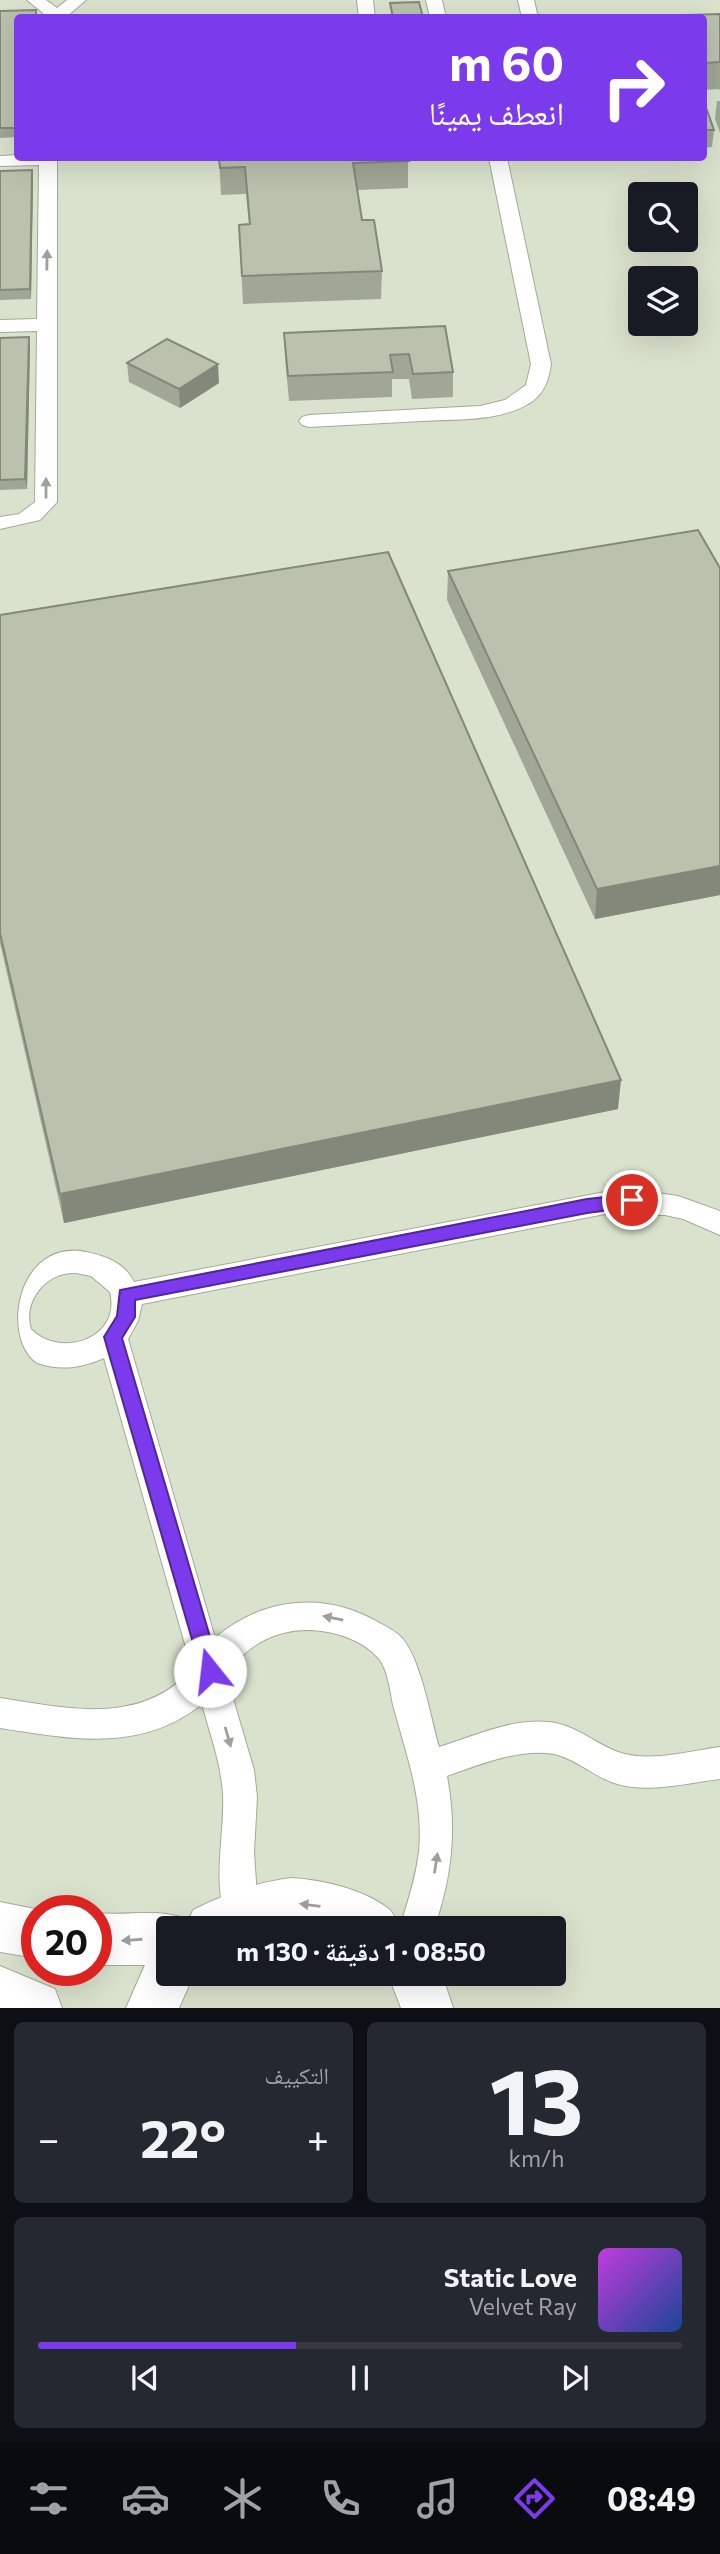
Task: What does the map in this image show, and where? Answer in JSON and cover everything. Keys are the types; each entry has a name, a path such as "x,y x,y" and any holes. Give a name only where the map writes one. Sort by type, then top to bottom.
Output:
{"main road":[{"path":"238,1916 285,1902 331,1908 348,1916"},
{"path":"0,1927 21,1930"},
{"path":"112,1940 156,1938"},
{"path":"152,2008 162,1986"},
{"path":"0,1992 36,2008"}],"lane":[{"path":"35,0 44,4 50,14"},
{"path":"59,14 78,0"},
{"path":"0,523 25,519 40,513 46,502 48,161"},
{"path":"309,421 480,412 508,407 529,395 540,380 541,364 499,161"},
{"path":"0,326 46,325"},
{"path":"126,1295 605,1203 632,1200 665,1203 689,1208 720,1224"},
{"path":"67,1261 105,1269 122,1285 126,1295 126,1317 113,1337 103,1345 77,1355 50,1355 38,1351 19,1336 13,1326 12,1305 8,1296 42,1268 67,1261"},
{"path":"113,1337 237,1770 225,1916"},
{"path":"0,1713 91,1725 135,1721 170,1707 187,1696 228,1648 262,1625 282,1619 321,1615 336,1616 352,1623 391,1650 428,1766 438,1855 431,1891 422,1916"},
{"path":"428,1766 512,1741 545,1737 564,1740 616,1768 632,1771 720,1763"}],"building":[{"path":"419,2 422,14 392,14 390,3"},
{"path":"36,10 36,14 14,14 14,128 0,128 0,11"},
{"path":"707,14 720,14 720,62 707,63"},
{"path":"707,110 714,130 707,130"},
{"path":"219,161 409,161 353,163 362,220 374,220 382,271 242,276 239,225 250,224 245,167 220,168"},
{"path":"32,170 30,289 0,290 0,171"},
{"path":"445,326 453,372 413,374 409,354 390,355 393,372 288,376 284,333"},
{"path":"29,337 25,479 0,480 0,338"},
{"path":"167,339 218,364 179,389 127,363"},
{"path":"698,530 720,568 720,866 597,889 448,571"},
{"path":"388,552 621,1080 60,1194 0,933 0,615"}],"route":[{"path":"210,1671 113,1337 126,1317 126,1295 587,1206 632,1200"}]}
